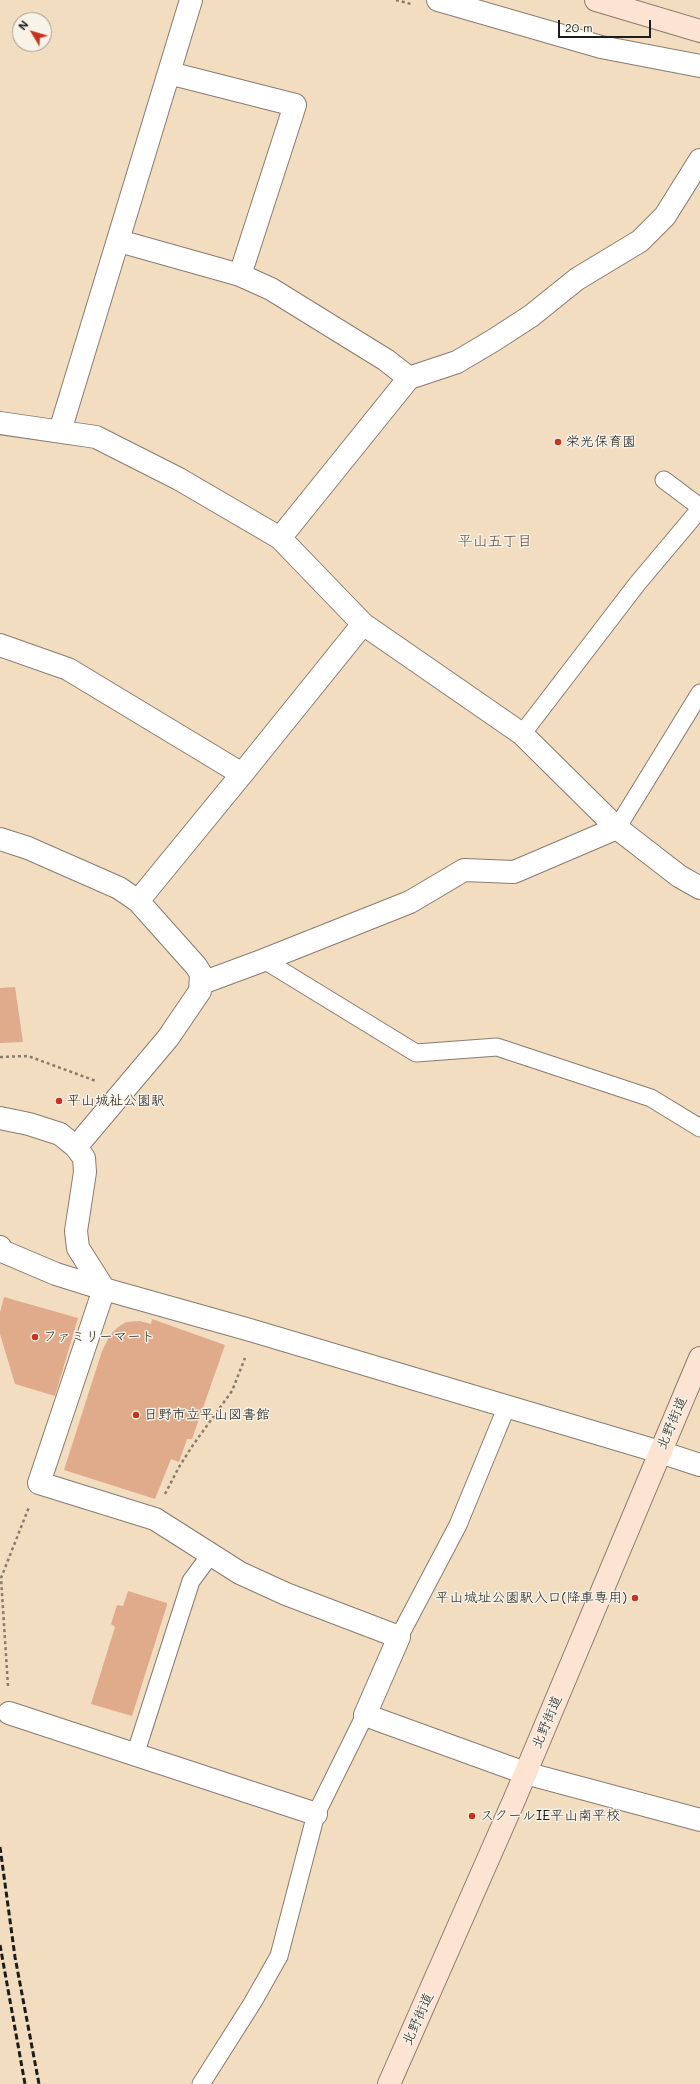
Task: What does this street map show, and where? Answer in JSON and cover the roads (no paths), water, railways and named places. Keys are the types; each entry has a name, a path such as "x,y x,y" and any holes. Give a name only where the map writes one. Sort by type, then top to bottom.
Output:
{"main road":[{"path":"596,0 700,30"},
{"name":"北野街道","path":"389,2084 525,1773 700,1358"}],"street":[{"path":"60,431 192,0"},
{"path":"438,0 601,47 700,66"},
{"path":"169,72 295,105 240,276"},
{"path":"280,538 409,378 456,362 494,340 531,316 577,279 640,241 665,216 700,160"},
{"path":"119,241 240,276 271,289 386,360 409,378"},
{"path":"0,423 96,437 178,479 280,538 363,624 522,734 618,828 680,876 700,888"},
{"path":"138,900 363,624"},
{"path":"0,645 68,668 242,774"},
{"path":"202,983 410,902 464,870 514,872 618,828"},
{"path":"0,839 28,848 80,870 120,888 138,900 196,966 201,974 202,983 198,995 168,1038 76,1147"},
{"path":"0,1118 29,1124 60,1134 76,1147 84,1158 85,1172 76,1231 78,1248 104,1289"},
{"path":"0,1247 4,1252 56,1274 104,1289 250,1330 700,1465"},
{"path":"104,1289 39,1483 155,1519 240,1573 286,1594 399,1637 365,1715 525,1773 700,1820"},
{"path":"9,1713 316,1814"}],"lane":[{"path":"522,734 637,584 700,508 664,480"},
{"path":"618,828 700,693"},
{"path":"264,960 416,1053 497,1047 651,1098 700,1128"},
{"path":"399,1637 458,1525 507,1406"},
{"path":"135,1755 191,1581 211,1554"},
{"path":"201,2084 253,2002 279,1956 316,1814 365,1715"}],"railway":[{"path":"0,1847 15,1957 39,2084"},
{"path":"0,1945 25,2084"}],"place":[{"name":"栄光保育園","path":"558,442"},
{"name":"平山城祉公園駅","path":"59,1101"},
{"name":"ファミリーマート","path":"35,1337"},
{"name":"日野市立平山図書館","path":"136,1415"},
{"name":"平山城址公園駅入口(降車専用)","path":"635,1598"},
{"name":"スクールIE平山南平校","path":"472,1816"}],"district":[{"name":"平山五丁目","path":"495,541"}]}
